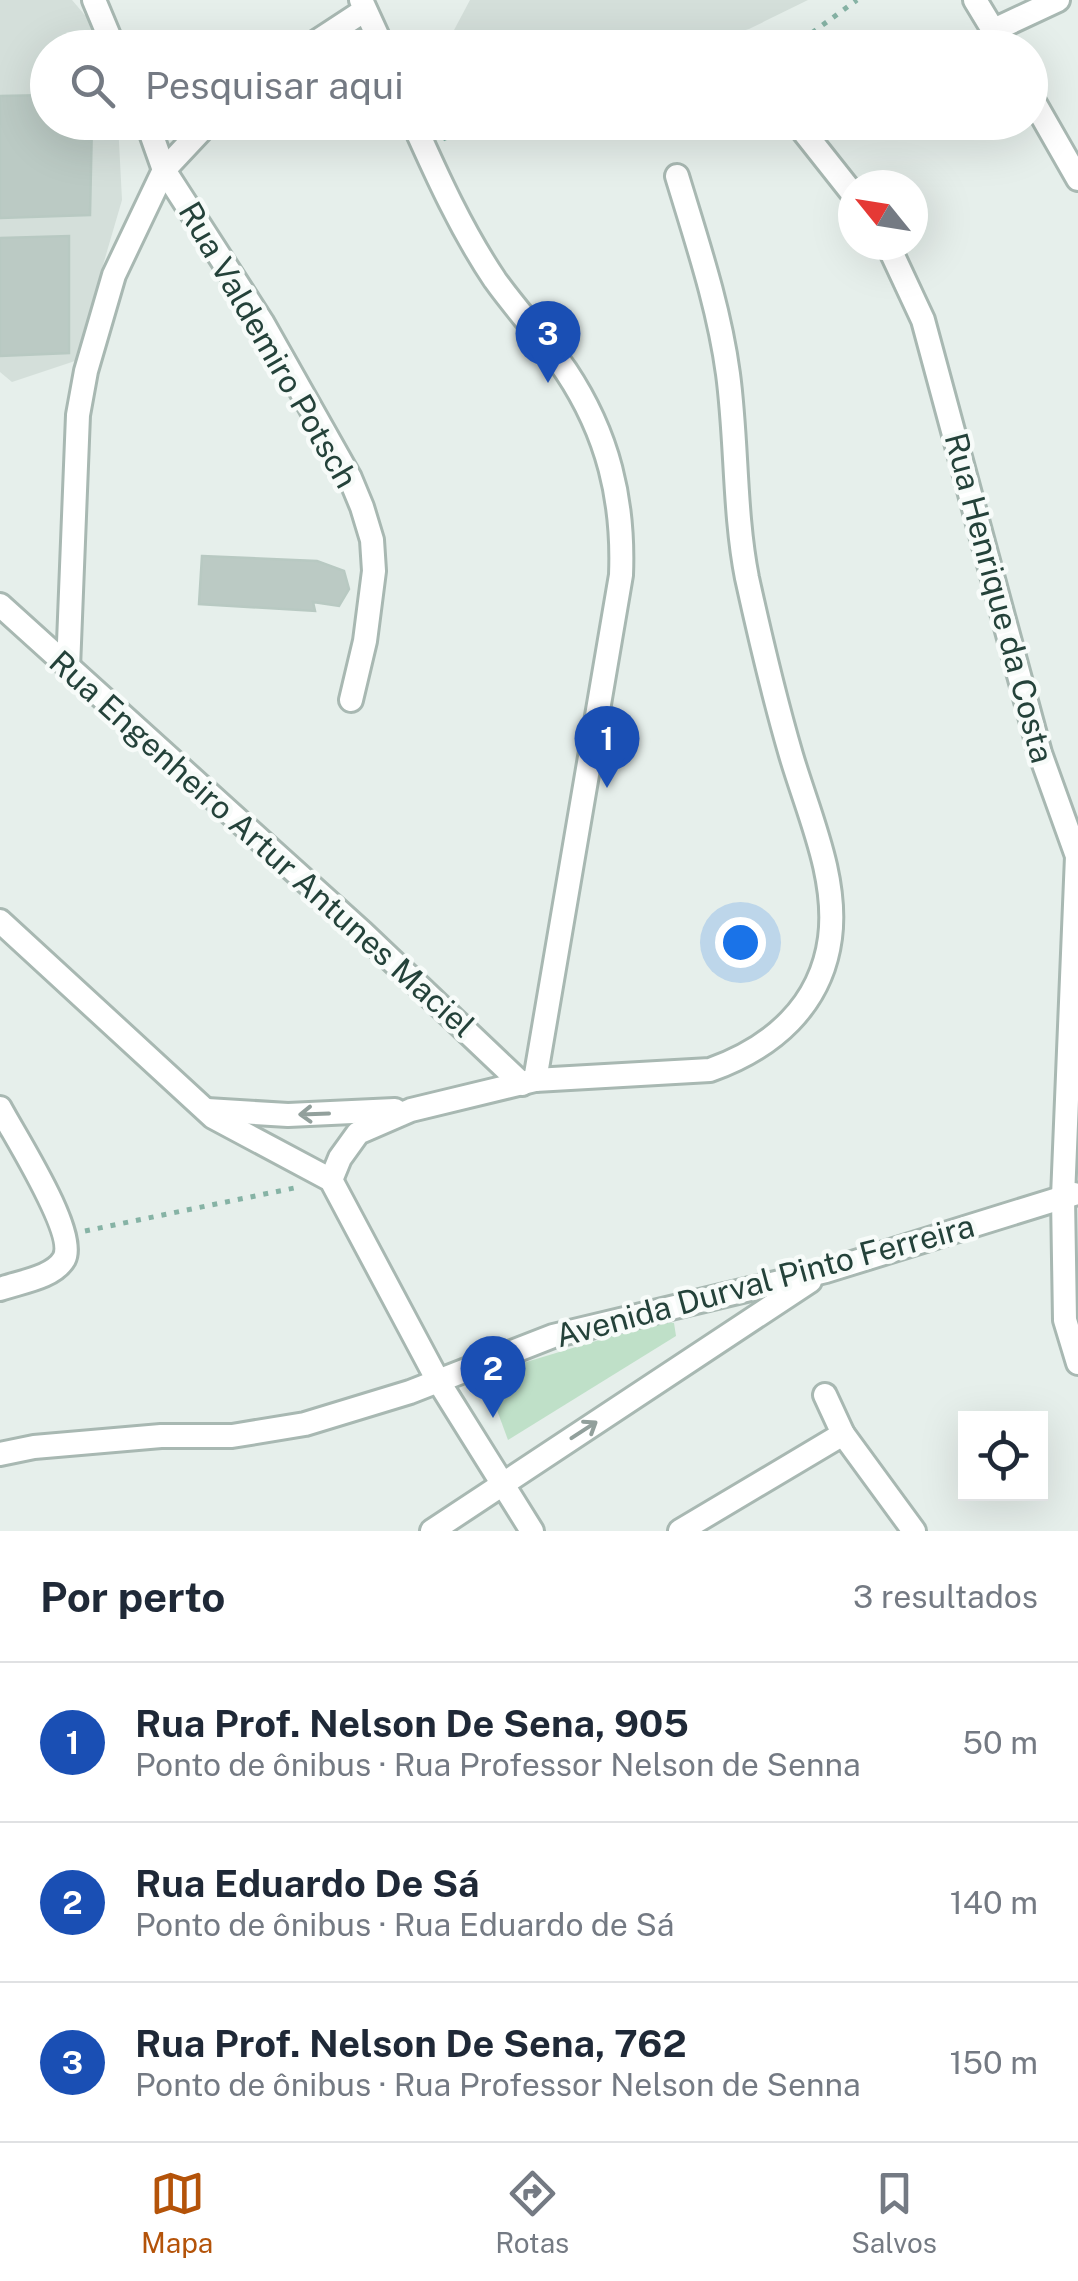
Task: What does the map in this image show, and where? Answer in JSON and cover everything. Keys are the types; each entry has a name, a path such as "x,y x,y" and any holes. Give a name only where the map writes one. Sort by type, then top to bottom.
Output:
{"street":[{"path":"94,0 106,30"},
{"path":"975,0 993,30"},
{"path":"1013,30 1058,0"},
{"path":"330,30 363,5 375,30"},
{"path":"1048,126 1078,179"},
{"name":"Rua Valdemiro Potsch","path":"153,140 164,170 262,322 350,478 362,507 372,540 374,571 365,641 351,700"},
{"path":"68,668 78,415 86,371 114,275 164,170 192,140"},
{"path":"421,140 494,278 565,370 592,416 610,460 618,494 622,546 619,589 528,1082"},
{"path":"810,140 838,175"},
{"path":"332,1180 340,1158 358,1134 412,1110 528,1082 710,1070 735,1061 786,1029 810,999 822,972 830,939 832,894 787,740 746,574 727,370 715,305 677,176"},
{"name":"Rua Henrique da Costa","path":"895,260 923,320 1040,753 1077,856 1065,1320 1078,1363"},
{"name":"Rua Engenheiro Artur Antunes Maciel","path":"0,605 528,1082"},
{"path":"0,921 204,1110 332,1180 437,1380 532,1531"},
{"path":"0,1108 66,1235 66,1256 56,1267 0,1289"},
{"path":"204,1110 288,1115 412,1110"},
{"name":"Avenida Durval Pinto Ferreira","path":"0,1454 34,1447 160,1436 267,1432 372,1406 553,1336 826,1270 1070,1195"},
{"path":"432,1531 826,1270"},
{"path":"825,1395 843,1434 914,1531"},
{"path":"680,1531 843,1434"}],"path":[{"path":"816,30 858,0"},
{"path":"424,147 440,140"},
{"path":"66,1235 332,1180"}],"shaded area":[{"path":"0,0 72,0 93,30 30,30 30,140 119,140 122,200 75,361 12,382 0,372"},
{"path":"470,0 808,0 746,30 454,30"}],"green space":[{"path":"662,1321 674,1323 676,1336 508,1440 487,1383 496,1371"}],"building":[{"path":"30,95 30,140 92,140 90,215 0,218 0,96"},
{"path":"69,236 69,353 0,356 0,238"},
{"path":"202,556 317,561 344,571 349,589 339,606 313,602 315,611 199,604"}],"place":[{"name":"Rua Prof. Nelson De Sena, 762","path":"548,383"},
{"name":"Rua Prof. Nelson De Sena, 905","path":"607,788"},
{"name":"Rua Eduardo De Sá","path":"493,1418"}]}
